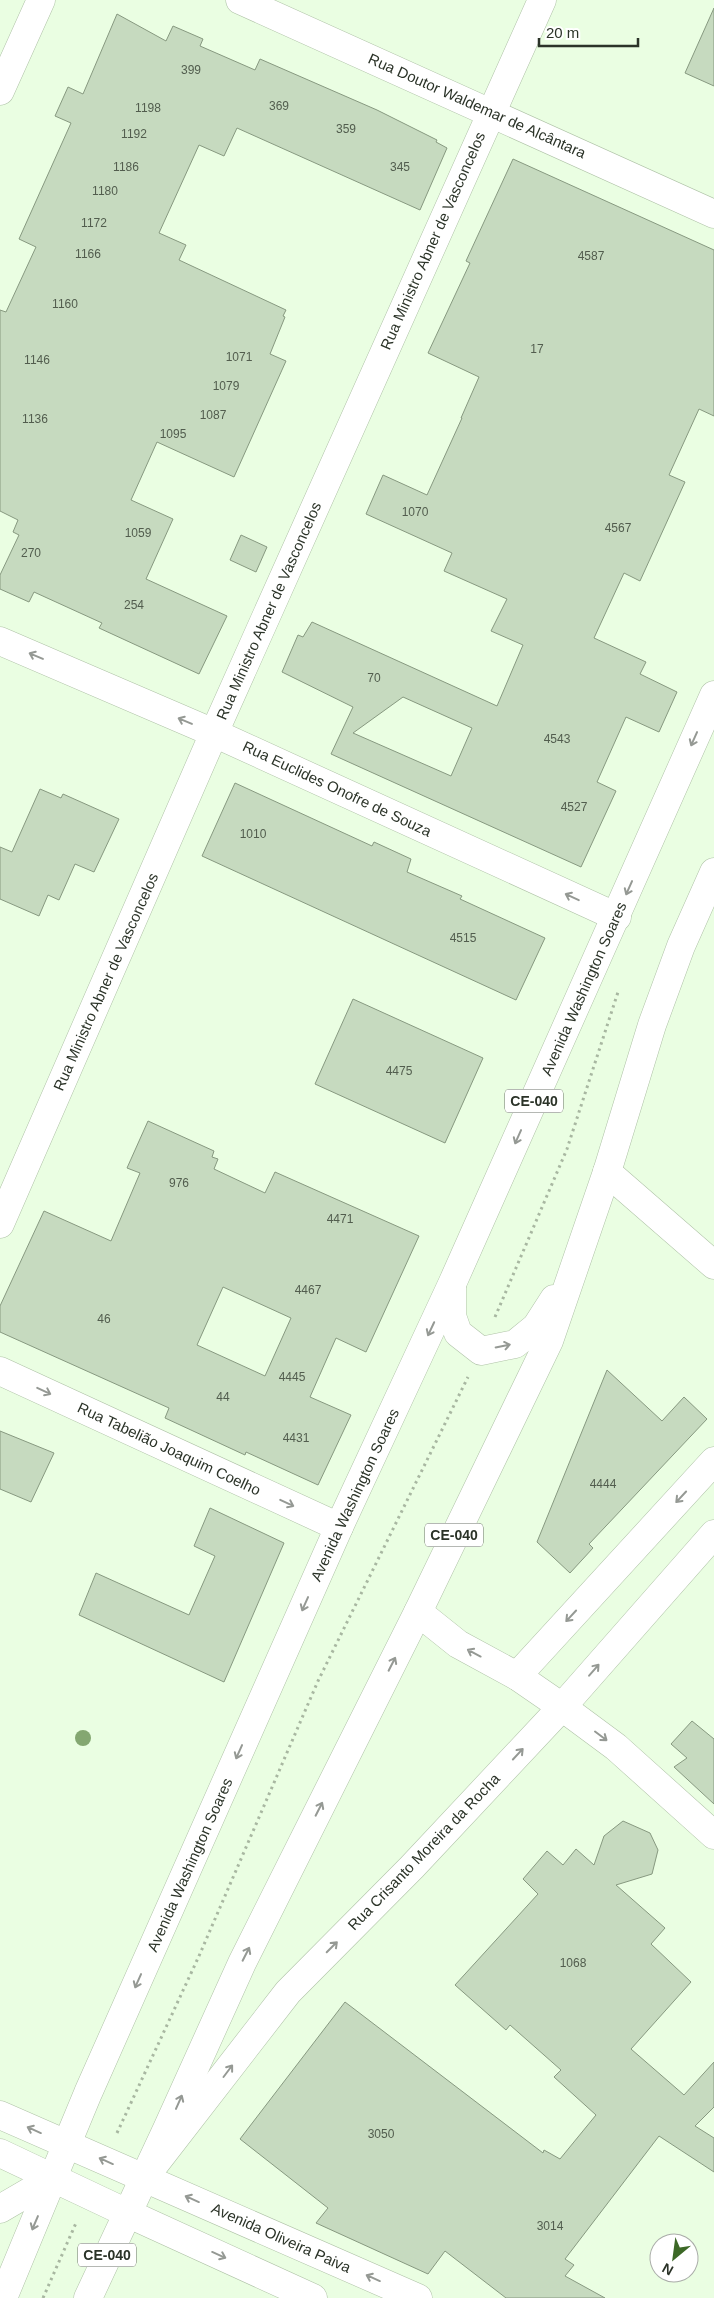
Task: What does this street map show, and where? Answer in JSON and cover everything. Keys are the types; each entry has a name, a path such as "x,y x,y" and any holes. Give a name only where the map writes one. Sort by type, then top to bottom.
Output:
{"main road":[{"path":"0,91 41,0"},
{"name":"Rua Doutor Waldemar de Alcântara","path":"240,0 490,111 714,214"},
{"name":"Rua Ministro Abner de Vasconcelos","path":"0,1224 214,733 490,111 542,0"},
{"name":"Rua Euclides Onofre de Souza","path":"0,640 214,733 616,917"},
{"name":"Avenida Washington Soares","path":"3,2298 67,2144 339,1527 452,1284 714,695"},
{"name":"CE-040","path":"88,2298 242,1963 418,1612 549,1341 607,1172 652,1025 681,946 714,872"},
{"path":"607,1172 714,1265"},
{"path":"452,1284 452,1316 458,1332 481,1351 515,1344 536,1327 573,1270"},
{"name":"Rua Tabelião Joaquim Coelho","path":"0,1370 339,1527"},
{"path":"517,1676 714,1461"},
{"name":"Rua Crisanto Moreira da Rocha","path":"144,2178 288,1992 412,1866 562,1707 714,1534"},
{"path":"418,1612 458,1644 517,1676 616,1747 714,1835"},
{"name":"Avenida Oliveira Paiva","path":"0,2115 418,2298"},
{"path":"0,2153 314,2298"},
{"path":"0,2209 53,2178"}],"path":[{"path":"104,2160 199,1956 318,1681 481,1351 567,1148 622,982"},
{"path":"42,2298 89,2195"}],"building":[{"path":"714,8 714,86 685,73"},
{"path":"117,14 166,41 173,26 203,39 200,46 255,70 260,59 377,110 437,140 436,142 447,148 420,210 237,128 224,156 199,145 159,233 186,245 179,260 286,310 270,354 286,361 234,477 157,442 131,500 173,519 146,579 227,616 199,674 99,628 102,623 34,592 29,602 0,589 0,575 19,535 13,532 18,520 0,511 0,310 6,312 36,247 19,239 71,123 55,116 68,87 83,94"},
{"path":"513,159 714,250 714,416 699,409 669,475 685,482 640,581 624,573 594,638 646,662 640,674 677,692 659,732 626,717 597,782 616,791 581,867 331,754 353,707 282,672 298,635 303,637 312,622 497,706 523,645 491,631 507,599 444,571 452,553 366,514 383,475 427,495 479,377 428,353 470,263 466,261","holes":["403,697 472,728 451,776 353,733"]},
{"path":"241,535 267,547 256,572 230,560"},
{"path":"235,783 372,846 374,842 411,859 407,872 462,896 460,899 545,938 516,1000 202,856"},
{"path":"40,789 61,798 63,794 119,819 94,872 75,864 59,900 48,895 39,916 0,899 0,847 12,852"},
{"path":"353,999 483,1058 445,1143 315,1084"},
{"path":"148,1121 214,1151 212,1157 218,1159 214,1169 265,1193 275,1172 419,1236 366,1352 336,1338 310,1397 351,1415 318,1485 246,1452 245,1455 165,1418 169,1408 0,1332 0,1306 44,1211 111,1241 140,1173 127,1168","holes":["223,1287 291,1318 265,1376 197,1345"]},
{"path":"607,1370 662,1421 684,1397 707,1419 589,1544 593,1548 570,1573 537,1542"},
{"path":"0,1431 54,1453 31,1502 0,1489"},
{"path":"210,1508 284,1543 224,1682 79,1615 96,1573 189,1615 215,1556 194,1546"},
{"path":"692,1721 714,1739 714,1804 674,1767 687,1758 671,1744"},
{"path":"623,1821 650,1833 658,1850 652,1874 616,1885 665,1928 651,1944 691,1982 631,2049 684,2095 714,2062 714,2107 695,2126 714,2138 714,2172 659,2136 565,2259 574,2265 565,2276 605,2298 506,2298 445,2251 428,2274 316,2223 328,2208 240,2139 345,2002 543,2153 544,2150 560,2159 596,2115 554,2077 561,2070 510,2025 506,2030 455,1985 538,1894 523,1879 547,1851 563,1865 576,1849 594,1865 604,1836"}]}
